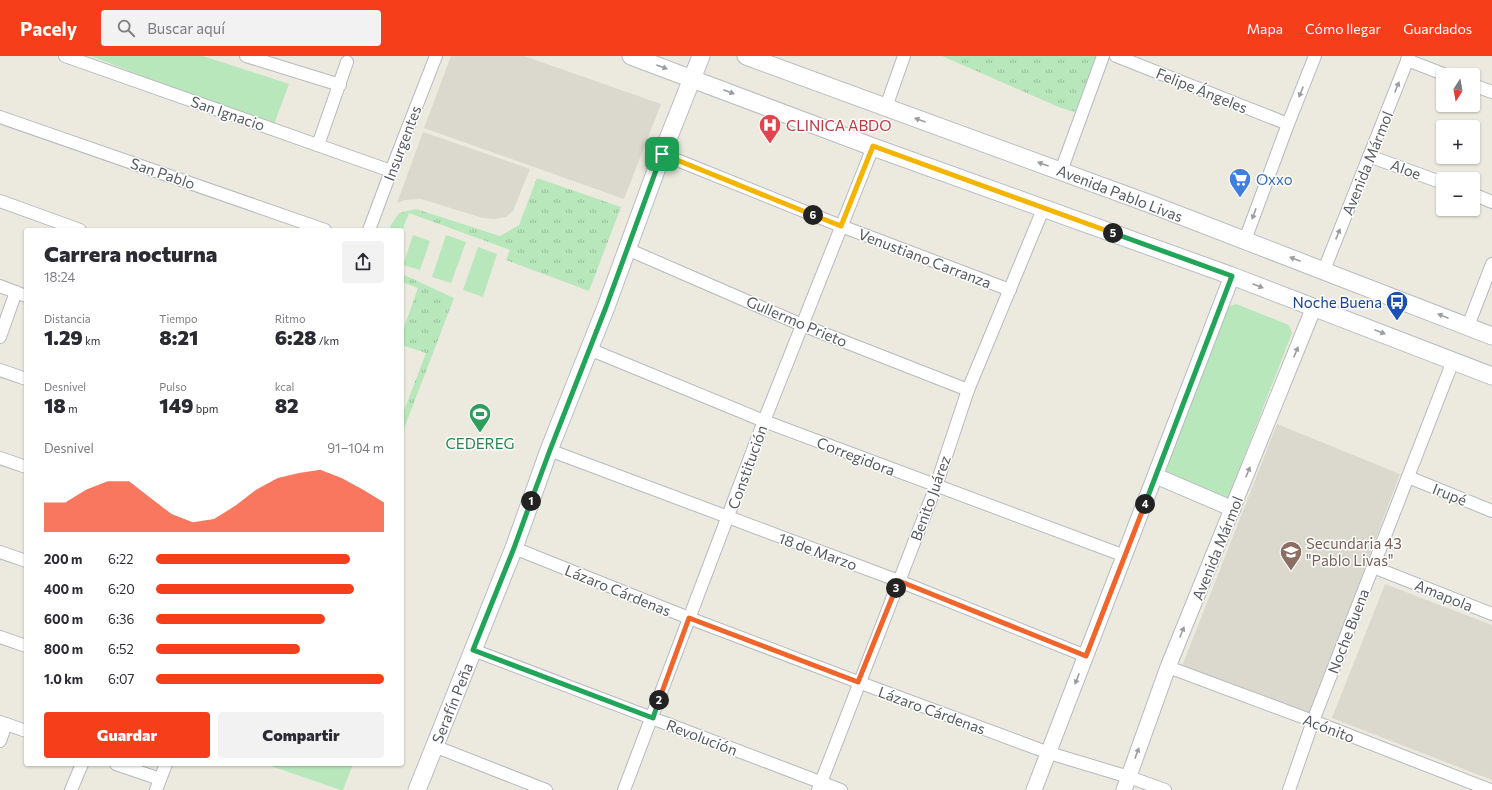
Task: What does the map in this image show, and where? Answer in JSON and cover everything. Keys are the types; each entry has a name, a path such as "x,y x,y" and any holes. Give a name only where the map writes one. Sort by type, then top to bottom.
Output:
{"main road":[{"path":"631,56 873,146 1232,276 1492,376"},
{"name":"Serafín Peña","path":"417,790 514,548 662,154 701,56"},
{"name":"Avenida Pablo Livas","path":"746,56 1061,170 1324,270 1492,336"}],"street":[{"name":"San Ignacio","path":"66,56 391,171"},
{"path":"246,56 340,84"},
{"name":"Insurgentes","path":"370,228 436,56"},
{"path":"886,107 904,56"},
{"path":"1061,170 1103,56"},
{"name":"Felipe Ángeles","path":"1116,56 1288,124"},
{"path":"1244,240 1315,56"},
{"path":"1408,58 1436,71"},
{"name":"Avenida Mármol","path":"1324,270 1408,58"},
{"path":"318,145 347,62"},
{"path":"1480,88 1492,92"},
{"name":"San Pablo","path":"0,117 319,228"},
{"name":"Constitución","path":"624,790 653,718 689,618 764,421 873,146"},
{"name":"Venustiano Carranza","path":"662,154 841,226 1010,290"},
{"name":"Aloe","path":"1369,156 1436,180"},
{"path":"1480,197 1492,202"},
{"path":"0,201 74,228"},
{"name":"Benito Juárez","path":"819,786 858,682 936,486 968,390 1044,207"},
{"name":"Gullermo Prieto","path":"627,249 802,325 968,390"},
{"path":"1468,326 1492,264"},
{"path":"1034,790 1232,276"},
{"path":"0,286 21,294 0,337"},
{"name":"Avenida Mármol","path":"1126,783 1168,667 1314,307"},
{"name":"Corregidora","path":"589,349 764,421 1125,556"},
{"name":"Noche Buena","path":"1289,790 1313,721 1453,361"},
{"path":"0,370 24,378"},
{"name":"18 de Marzo","path":"550,450 899,581 1086,656"},
{"path":"0,458 24,466"},
{"path":"1156,476 1233,509"},
{"name":"Irupé","path":"1408,477 1492,511"},
{"name":"Lázaro Cárdenas","path":"514,548 689,618 1126,783 1165,790"},
{"path":"0,552 24,560"},
{"name":"Amapola","path":"1373,567 1492,614"},
{"path":"0,636 24,645"},
{"name":"Revolución","path":"473,650 653,718 819,786 841,790"},
{"name":"Acónito","path":"1168,667 1313,721 1490,790"},
{"path":"0,741 3,723 24,730"},
{"path":"434,746 546,790"},
{"path":"72,790 81,766"},
{"path":"120,766 158,785 165,766"}],"shaded area":[{"path":"451,56 524,56 661,104 624,199 424,128"},
{"path":"423,132 530,169 513,211 506,217 495,219 483,218 421,199 405,200 397,203"},
{"name":"Secundaria 43 \"Pablo Livas\"","path":"1277,424 1400,474 1309,717 1181,669"},
{"path":"1385,584 1492,625 1492,780 1332,718"}],"green space":[{"path":"91,56 203,56 289,84 273,127"},
{"path":"942,56 1096,56 1075,112 1061,108"},
{"path":"537,178 621,207 589,291 506,260 510,250 409,213 403,228 390,228 399,213 416,209 500,236 519,225"},
{"path":"413,235 430,241 420,270 404,265"},
{"path":"446,235 466,242 451,283 432,277"},
{"path":"478,247 497,254 483,297 463,290"},
{"path":"404,275 454,298 404,429 404,411 426,353 404,346 404,327 418,288 404,283"},
{"path":"1236,304 1289,325 1292,333 1228,498 1220,500 1164,472 1227,307"},
{"path":"271,766 352,766 343,790"}],"place":[{"name":"CLINICA ABDO","path":"770,144"},
{"name":"Oxxo","path":"1240,198"},
{"name":"Noche Buena","path":"1397,322"},
{"name":"CEDEREG","path":"480,434"},
{"name":"Secundaria 43 \"Pablo Livas\"","path":"1291,572"}],"route":[{"path":"873,146 1232,276 1086,656 899,581 858,682 689,618 653,718 473,650 514,548 550,450 606,307 662,154 841,226 873,146"}]}
